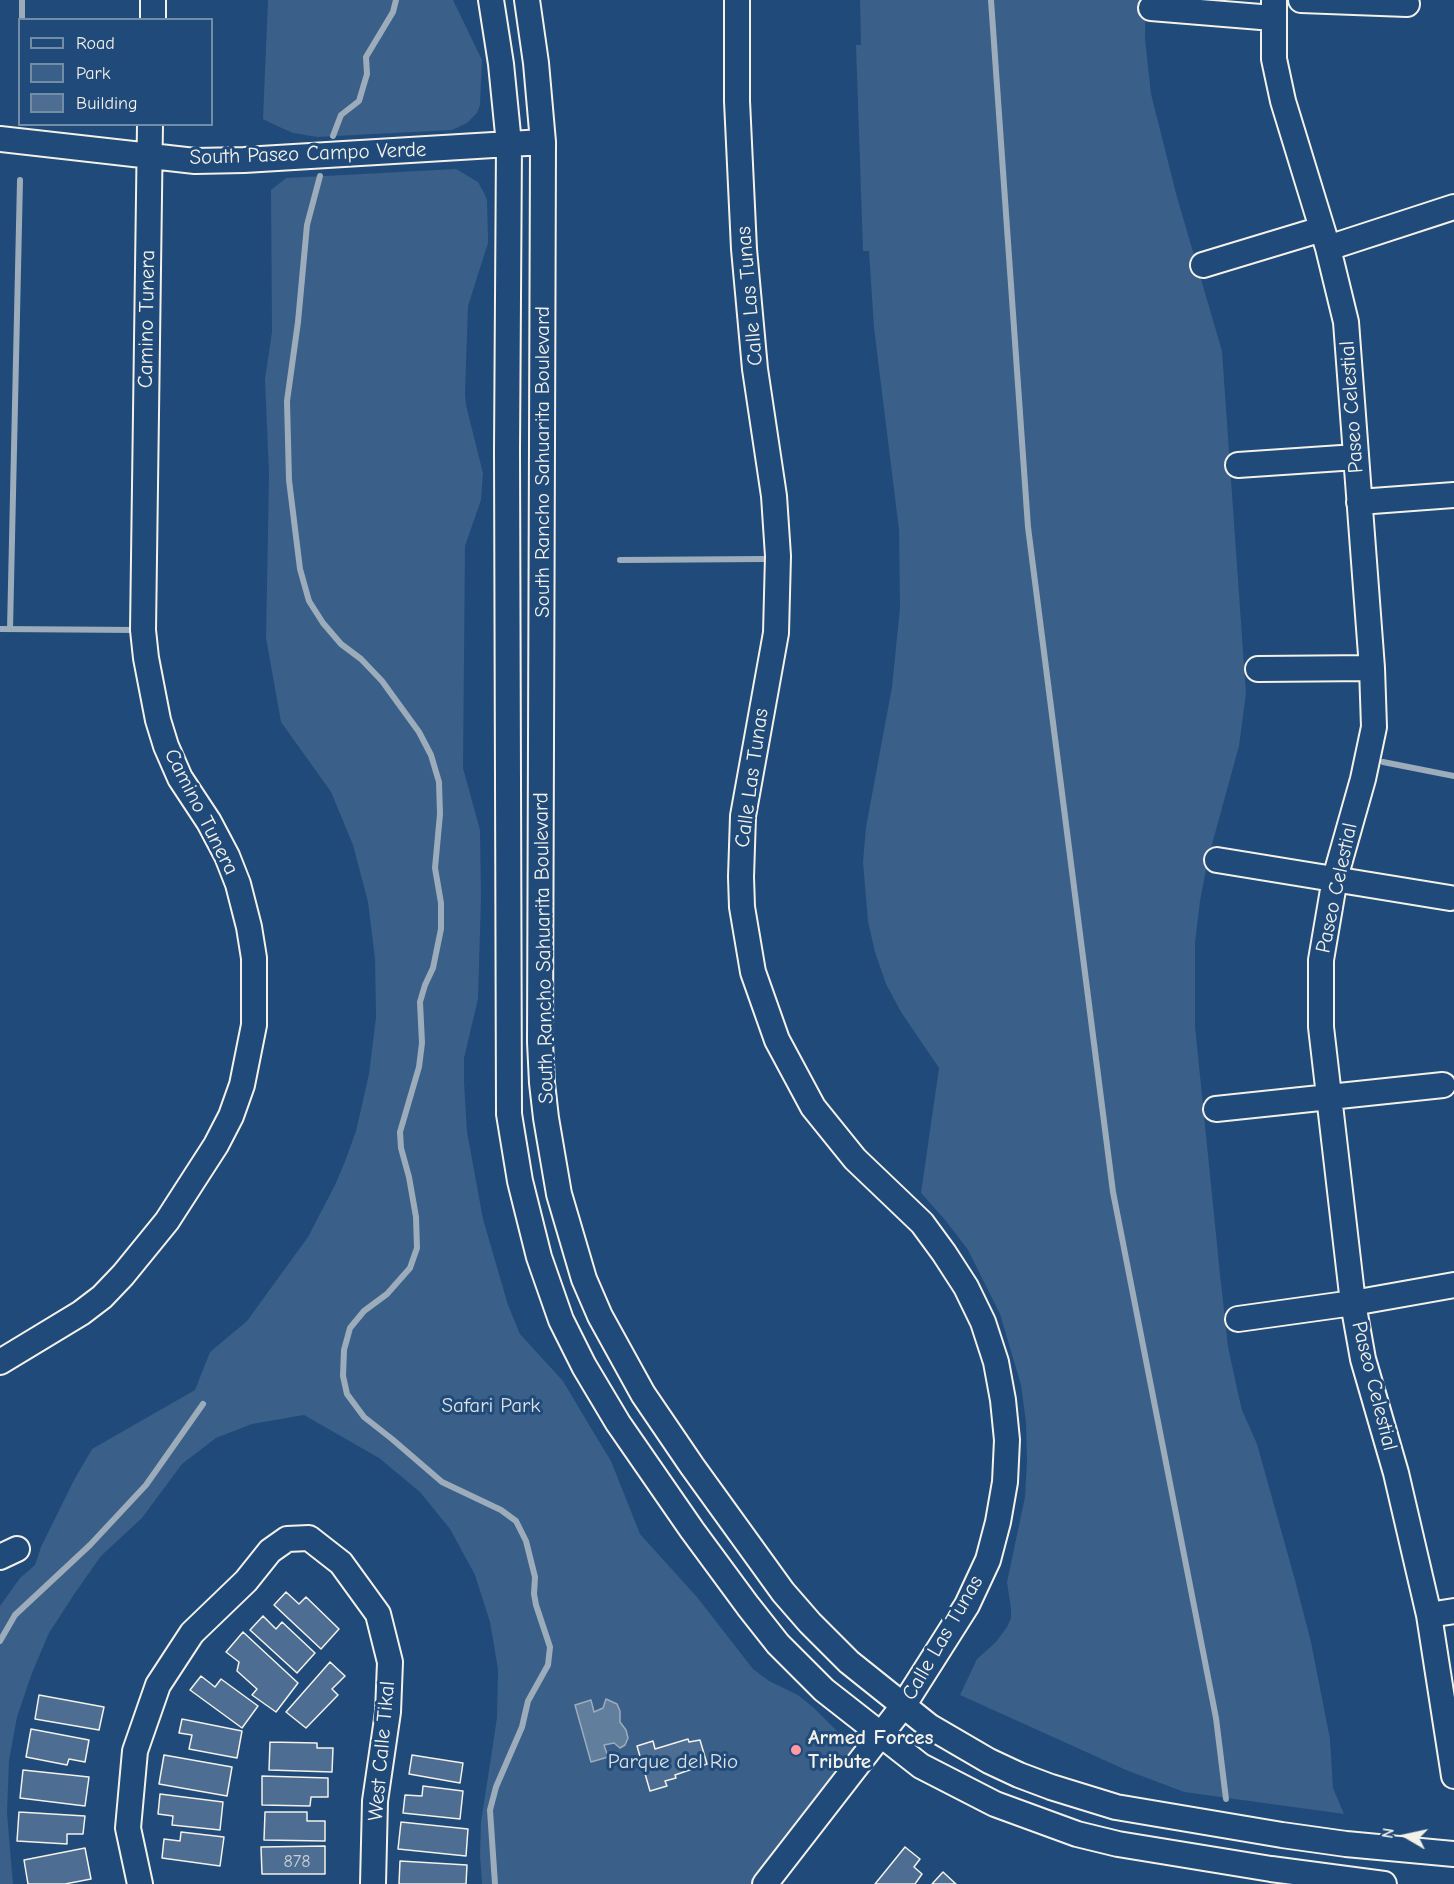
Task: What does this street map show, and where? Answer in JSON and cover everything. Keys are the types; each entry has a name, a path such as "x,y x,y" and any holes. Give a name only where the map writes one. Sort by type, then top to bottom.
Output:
{"street":[{"path":"153,0 153,18"},
{"name":"South Rancho Sahuarita Boulevard","path":"491,0 501,64 509,144 509,1114 520,1181 539,1257 561,1320 584,1366 618,1422 692,1530 778,1644 824,1690 921,1766 995,1804 1077,1834 1118,1844 1259,1868 1384,1884"},
{"name":"South Rancho Sahuarita Boulevard","path":"527,0 536,63 543,142 540,1042 546,1118 559,1194 570,1236 600,1316 643,1394 783,1592 849,1662 929,1726 989,1761 1019,1775 1085,1798 1170,1817 1282,1835 1346,1844 1454,1854"},
{"name":"Calle Las Tunas","path":"737,0 737,101 744,249 755,369 774,496 778,556 776,633 743,816 742,906 753,972 777,1040 813,1107 855,1159 922,1224 966,1287 983,1322 996,1362 1003,1400 1006,1440 1005,1482 998,1522 988,1560 967,1605 903,1707 765,1884"},
{"path":"1301,0 1407,4"},
{"path":"1151,8 1273,9"},
{"name":"Paseo Celestial","path":"1273,9 1274,59 1283,101 1325,238 1346,322 1372,668 1374,727 1363,779 1335,878 1321,960 1321,1027 1353,1303 1363,1359 1396,1473 1429,1615 1454,1776"},
{"name":"Camino Tunera","path":"0,1362 81,1313 102,1297 167,1221 211,1153 231,1116 242,1085 254,1025 254,958 238,884 227,856 180,778 166,746 158,720 146,658 143,630 150,126"},
{"name":"South Paseo Campo Verde","path":"0,139 195,161 543,142"},
{"path":"1203,265 1454,207"},
{"path":"1238,465 1356,457"},
{"path":"1359,502 1454,495"},
{"path":"1258,669 1372,668"},
{"path":"1217,860 1450,898"},
{"path":"1216,1109 1443,1085"},
{"path":"1238,1319 1353,1303 1454,1285"},
{"name":"West Calle Tikal","path":"140,1884 128,1828 135,1751 158,1685 192,1633 246,1581 270,1551 287,1539 309,1538 341,1563 378,1614 390,1662 388,1712 375,1801 373,1884"},
{"path":"1429,1615 1454,1611"}],"green space":[{"path":"268,0 453,0 482,60 480,105 477,113 467,123 452,130 317,137 293,133 263,119"},
{"path":"860,0 1146,0 1145,38 1151,94 1177,197 1222,351 1246,694 1239,746 1208,859 1195,943 1195,1026 1220,1274 1228,1347 1238,1393 1242,1410 1257,1444 1311,1642 1330,1739 1333,1788 1344,1814 1184,1792 1126,1770 960,1695 977,1659 996,1642 1011,1618 1007,1582 1025,1497 1026,1422 1021,1385 1000,1314 968,1250 921,1193 939,1068 901,1012 886,984 868,922 863,862 866,827 892,687 900,608 899,530 874,328 869,251 863,251 856,45 861,45"},
{"path":"456,169 478,182 484,193 487,200 488,235 488,243 468,306 466,405 483,473 481,500 465,546 463,768 480,830 481,898 478,999 464,1058 464,1082 467,1132 483,1219 508,1305 520,1334 563,1381 611,1461 640,1534 697,1597 753,1669 769,1681 798,1695 840,1734 867,1754 765,1884 482,1884 481,1822 497,1718 498,1669 490,1622 475,1575 450,1529 420,1492 379,1458 304,1415 252,1424 216,1438 182,1464 142,1518 101,1556 49,1633 17,1717 9,1761 7,1813 13,1884 0,1884 0,1606 20,1578 35,1565 41,1547 92,1449 195,1390 210,1352 247,1321 308,1237 346,1159 356,1131 369,1074 376,1017 375,959 368,902 353,845 331,792 281,722 266,638 269,474 265,379 272,332 271,190 286,178"}],"shaded area":[{"path":"606,1699 617,1704 620,1711 620,1722 628,1738 625,1745 620,1748 614,1743 604,1745 608,1757 591,1762 575,1705 591,1700 594,1712 603,1708"}],"building":[{"path":"286,1592 299,1604 306,1597 339,1629 321,1649 274,1605"},
{"path":"263,1616 276,1629 282,1622 315,1653 297,1673 250,1630"},
{"path":"243,1632 298,1683 276,1712 252,1695 257,1689 237,1671 239,1662 226,1652"},
{"path":"330,1662 345,1676 332,1689 338,1695 306,1728 286,1712"},
{"path":"201,1676 215,1687 221,1679 258,1706 242,1728 190,1690"},
{"path":"39,1695 104,1707 99,1730 35,1719"},
{"path":"182,1719 242,1731 237,1758 189,1749 192,1735 179,1733"},
{"path":"31,1729 89,1740 85,1762 69,1759 67,1765 26,1757"},
{"path":"688,1739 689,1742 700,1740 707,1764 675,1775 676,1778 665,1781 667,1786 650,1791 637,1746 653,1741 655,1749"},
{"path":"270,1742 317,1743 317,1748 333,1748 332,1772 269,1770"},
{"path":"164,1755 232,1767 227,1796 159,1784"},
{"path":"412,1755 463,1763 460,1783 409,1774"},
{"path":"23,1770 89,1777 85,1806 20,1798"},
{"path":"262,1776 328,1778 328,1797 311,1797 310,1806 262,1805"},
{"path":"423,1786 463,1791 460,1819 403,1813 405,1795 422,1796"},
{"path":"160,1794 223,1802 220,1830 172,1825 173,1816 158,1814"},
{"path":"19,1812 85,1816 83,1834 67,1834 67,1844 17,1841"},
{"path":"265,1812 307,1812 307,1821 325,1821 325,1841 264,1840"},
{"path":"401,1822 468,1829 466,1856 398,1849"},
{"path":"181,1832 224,1837 220,1866 162,1858 164,1839 180,1841"},
{"path":"325,1846 325,1874 262,1874 261,1847"},
{"path":"905,1847 920,1859 914,1867 922,1874 915,1884 875,1884"},
{"path":"85,1848 91,1879 65,1884 28,1884 24,1860"},
{"path":"400,1861 467,1865 466,1884 399,1884"},
{"path":"943,1872 956,1884 932,1884"}],"waterway":[{"path":"22,0 22,18"},
{"path":"333,136 341,115 359,101 367,74 366,57 393,12 396,0"},
{"path":"991,0 1028,527 1113,1192 1216,1718 1226,1799"},
{"path":"320,176 307,225 298,322 287,401 289,480 300,569 309,601 323,623 341,644 361,659 382,681 419,732 431,755 439,782 440,814 435,868 441,903 441,929 433,968 420,1002 422,1043 419,1067 400,1132 401,1148 416,1217 417,1248 410,1268 387,1294 364,1311 350,1328 344,1350 343,1376 347,1394 364,1417 442,1482 501,1510 516,1521 526,1541 535,1577 536,1605 550,1647 548,1665 528,1701 522,1727 496,1787 490,1810 495,1884"},
{"path":"10,629 20,180"},
{"path":"620,560 765,559"},
{"path":"0,629 137,630"},
{"path":"1383,762 1454,776"},
{"path":"0,1641 15,1615 90,1545 146,1485 203,1404"}],"place":[{"name":"Armed Forces Tribute","path":"796,1750"}],"park label":[{"name":"Safari Park","path":"491,1406"},
{"name":"Parque del Rio","path":"673,1762"}]}
